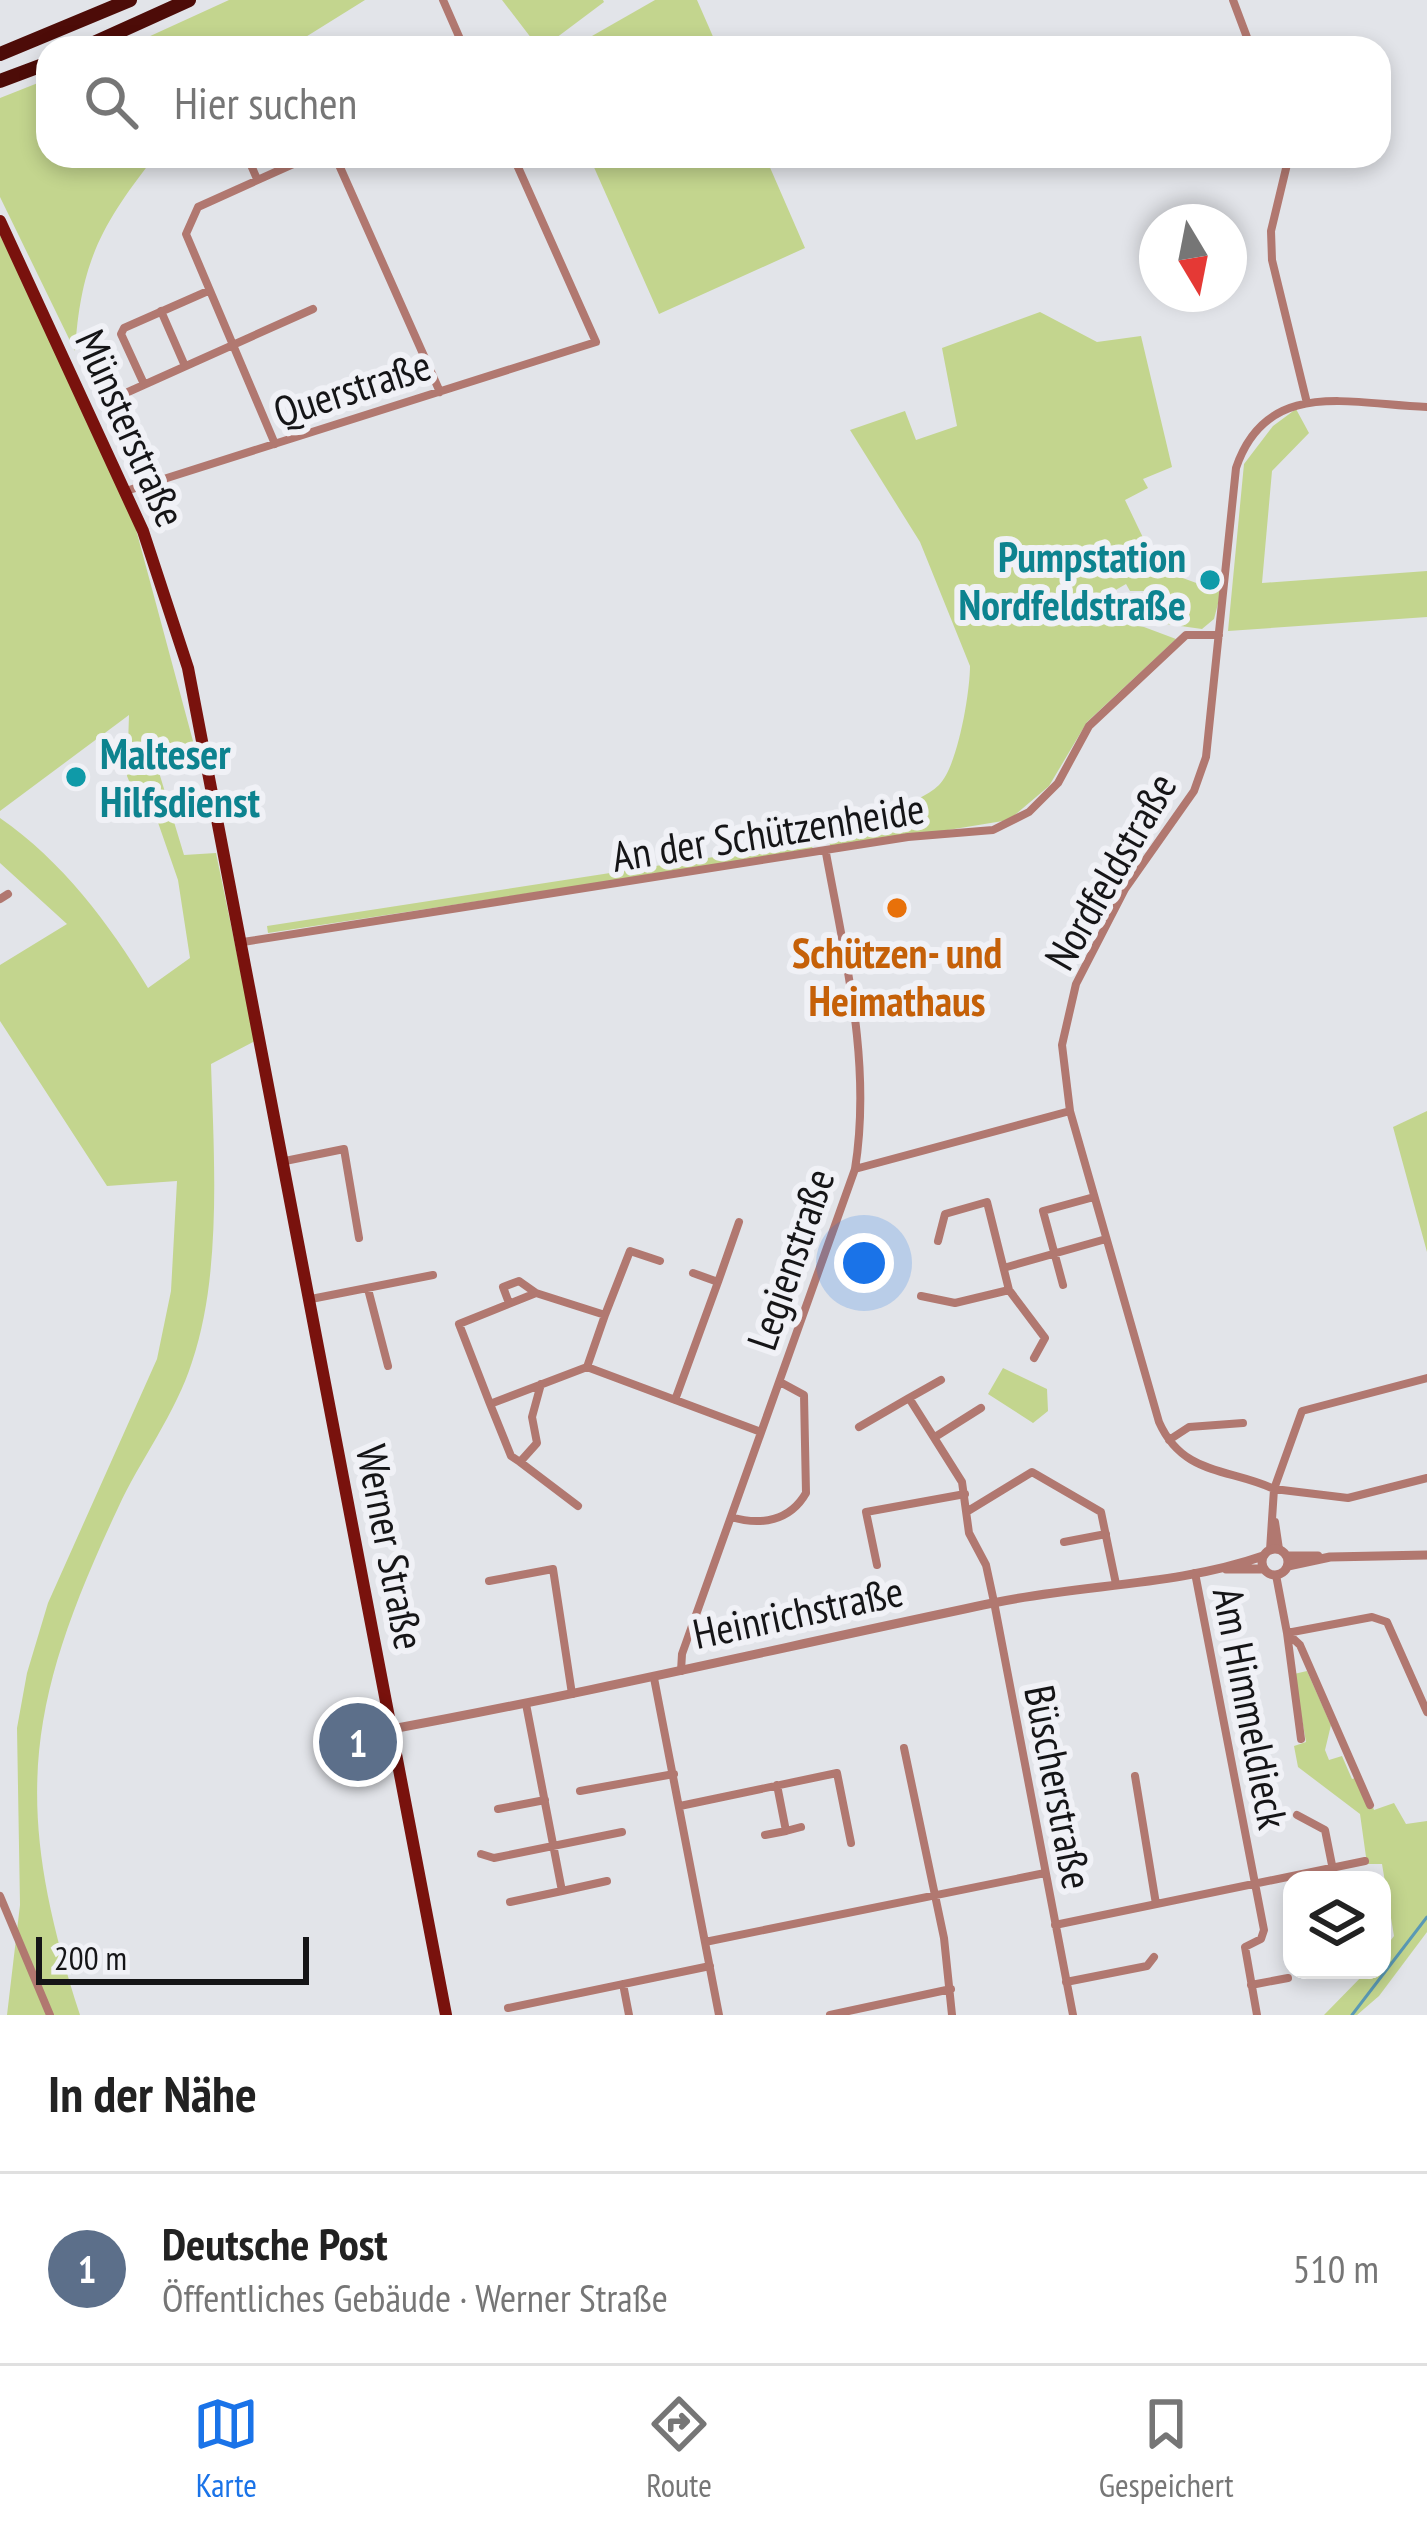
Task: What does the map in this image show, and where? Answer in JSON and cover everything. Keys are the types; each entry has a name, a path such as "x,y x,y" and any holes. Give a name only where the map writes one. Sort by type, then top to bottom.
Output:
{"highway":[{"path":"43,36 130,0"},
{"path":"109,36 189,0"},
{"path":"0,54 36,39"},
{"path":"0,81 36,68"}],"main road":[{"name":"Münsterstraße","path":"0,221 126,491 160,573 188,668"},
{"name":"Werner Straße","path":"188,668 446,2015"}],"street":[{"path":"443,0 459,36"},
{"path":"1233,0 1246,36"},
{"path":"252,168 257,178"},
{"path":"275,444 186,241 189,220 198,207 281,168"},
{"path":"340,168 440,392"},
{"name":"Querstraße","path":"126,491 596,343 518,168"},
{"path":"1286,168 1270,231 1272,260 1306,399 1427,406"},
{"path":"144,384 121,334 208,291"},
{"path":"128,392 313,309"},
{"path":"161,311 185,366"},
{"name":"Nordfeldstraße","path":"1169,1440 1094,1197 1070,1111 1062,1060 1071,1001 1125,889 1200,777 1211,727 1237,462 1268,423 1306,399"},
{"name":"An der Schützenheide","path":"243,942 993,830 1029,812 1058,783 1089,726 1186,635 1219,635"},
{"name":"Legienstraße","path":"681,1671 682,1654 855,1169 862,1087 854,1007 826,853"},
{"path":"855,1169 1070,1111"},
{"path":"285,1161 344,1149 359,1238"},
{"path":"1063,1285 1043,1211 1094,1197"},
{"path":"938,1241 944,1214 987,1202 1007,1267 1009,1290 1045,1338 1034,1358"},
{"path":"675,1400 739,1222"},
{"path":"1007,1267 1106,1239"},
{"path":"587,1367 631,1251 660,1261"},
{"path":"693,1273 718,1282"},
{"path":"311,1300 433,1275"},
{"path":"509,1303 503,1287 519,1281 536,1293 605,1316"},
{"path":"368,1288 388,1366"},
{"path":"921,1296 955,1303 1009,1290"},
{"path":"536,1293 459,1324 511,1456 578,1506"},
{"path":"490,1405 587,1367 761,1432"},
{"path":"1300,1739 1276,1575 1274,1489 1302,1412 1427,1378"},
{"path":"859,1427 941,1380"},
{"path":"731,1517 775,1519 792,1511 806,1493 804,1395 779,1382"},
{"path":"520,1462 537,1442 532,1417 541,1384"},
{"name":"Büscherstraße","path":"909,1398 965,1494 970,1533 986,1564 1073,2015"},
{"path":"935,1437 981,1408"},
{"path":"1243,1423 1189,1427 1169,1440 1205,1471 1274,1489 1348,1498 1427,1478"},
{"path":"968,1511 1032,1472 1101,1512 1116,1584"},
{"path":"877,1565 866,1512 965,1494"},
{"path":"1064,1542 1106,1534"},
{"path":"1276,1575 1264,1569 1277,1555"},
{"name":"Heinrichstraße","path":"392,1729 654,1678 994,1602 1195,1573 1277,1555 1427,1555"},
{"name":"Heinrichstraße","path":"1220,1568 1264,1569"},
{"path":"489,1581 553,1570 572,1695"},
{"name":"Am Himmeldieck","path":"1195,1573 1264,1933 1245,1947 1257,2015"},
{"path":"1287,1634 1382,1618 1427,1712"},
{"path":"1287,1634 1306,1658 1370,1805"},
{"path":"1288,1661 1306,1658"},
{"path":"654,1678 719,2015"},
{"path":"526,1704 562,1891"},
{"path":"904,1748 935,1895 952,2015"},
{"path":"680,1806 837,1773 851,1843"},
{"path":"580,1791 674,1774"},
{"path":"1136,1776 1156,1904"},
{"path":"777,1785 786,1831"},
{"path":"498,1809 545,1800"},
{"path":"1297,1815 1324,1830 1332,1871"},
{"path":"765,1835 800,1827"},
{"path":"481,1853 494,1858 622,1832"},
{"path":"1055,1925 1365,1861"},
{"path":"705,1942 1045,1873"},
{"path":"510,1902 607,1881"},
{"path":"0,1896 50,2015"},
{"path":"1066,1982 1147,1966 1154,1957"},
{"path":"508,2008 710,1966"},
{"path":"1251,1984 1283,1979"},
{"path":"623,1984 629,2015"},
{"path":"830,2015 951,1989"}],"green space":[{"path":"229,0 365,0 307,36 150,36"},
{"path":"502,0 604,2 559,36 530,36"},
{"path":"655,0 697,0 713,36 592,36"},
{"path":"36,84 36,168 146,168 97,246 82,292 75,351 0,197 0,98"},
{"path":"594,168 770,168 805,248 659,314"},
{"path":"0,235 127,496 197,756 158,769 184,855 216,853 255,1041 211,1064 212,1253 202,1328 192,1362 87,1578 47,1700 38,1815 44,1875 80,2015 7,2015 20,1905 17,1728 48,1603 157,1359 171,1291 177,1181 107,1186 0,1021 0,965 67,924 0,863 0,818 83,895 148,988 190,958 178,880 154,811 141,810 127,776 129,715 0,811"},
{"path":"1040,312 1097,342 1141,336 1172,467 1143,479 1148,488 1125,500 1158,569 1221,592 1214,619 1202,629 1145,621 1145,591 1130,591 1126,584 1081,610 1085,618 1144,627 1176,639 1087,722 1049,786 1009,820 832,849 825,834 901,807 939,785 957,746 970,666 920,542 850,430 905,411 916,440 957,426 942,348"},
{"path":"1296,409 1309,433 1272,471 1262,583 1427,571 1427,617 1228,631 1244,464 1273,426"},
{"path":"811,842 813,850 268,933 267,926"},
{"path":"1427,1111 1427,1252 1393,1127"},
{"path":"1003,1368 1047,1389 1048,1411 1033,1423 988,1394"},
{"path":"1307,1671 1331,1725 1325,1750 1329,1760 1342,1756 1352,1779 1361,1776 1374,1810 1394,1803 1406,1824 1427,1821 1427,1932 1379,1996 1357,2015 1324,2015 1359,1979 1391,1979 1391,1871 1383,1871 1382,1864 1367,1864 1360,1814 1298,1767 1294,1746 1306,1742 1294,1674"}],"waterway":[{"path":"1352,2015 1427,1917"}],"place":[{"name":"Pumpstation Nordfeldstraße","path":"1210,580"},
{"name":"Malteser Hilfsdienst","path":"76,777"},
{"name":"Schützen- und Heimathaus","path":"897,908"},
{"name":"Deutsche Post","path":"358,1742"}]}
